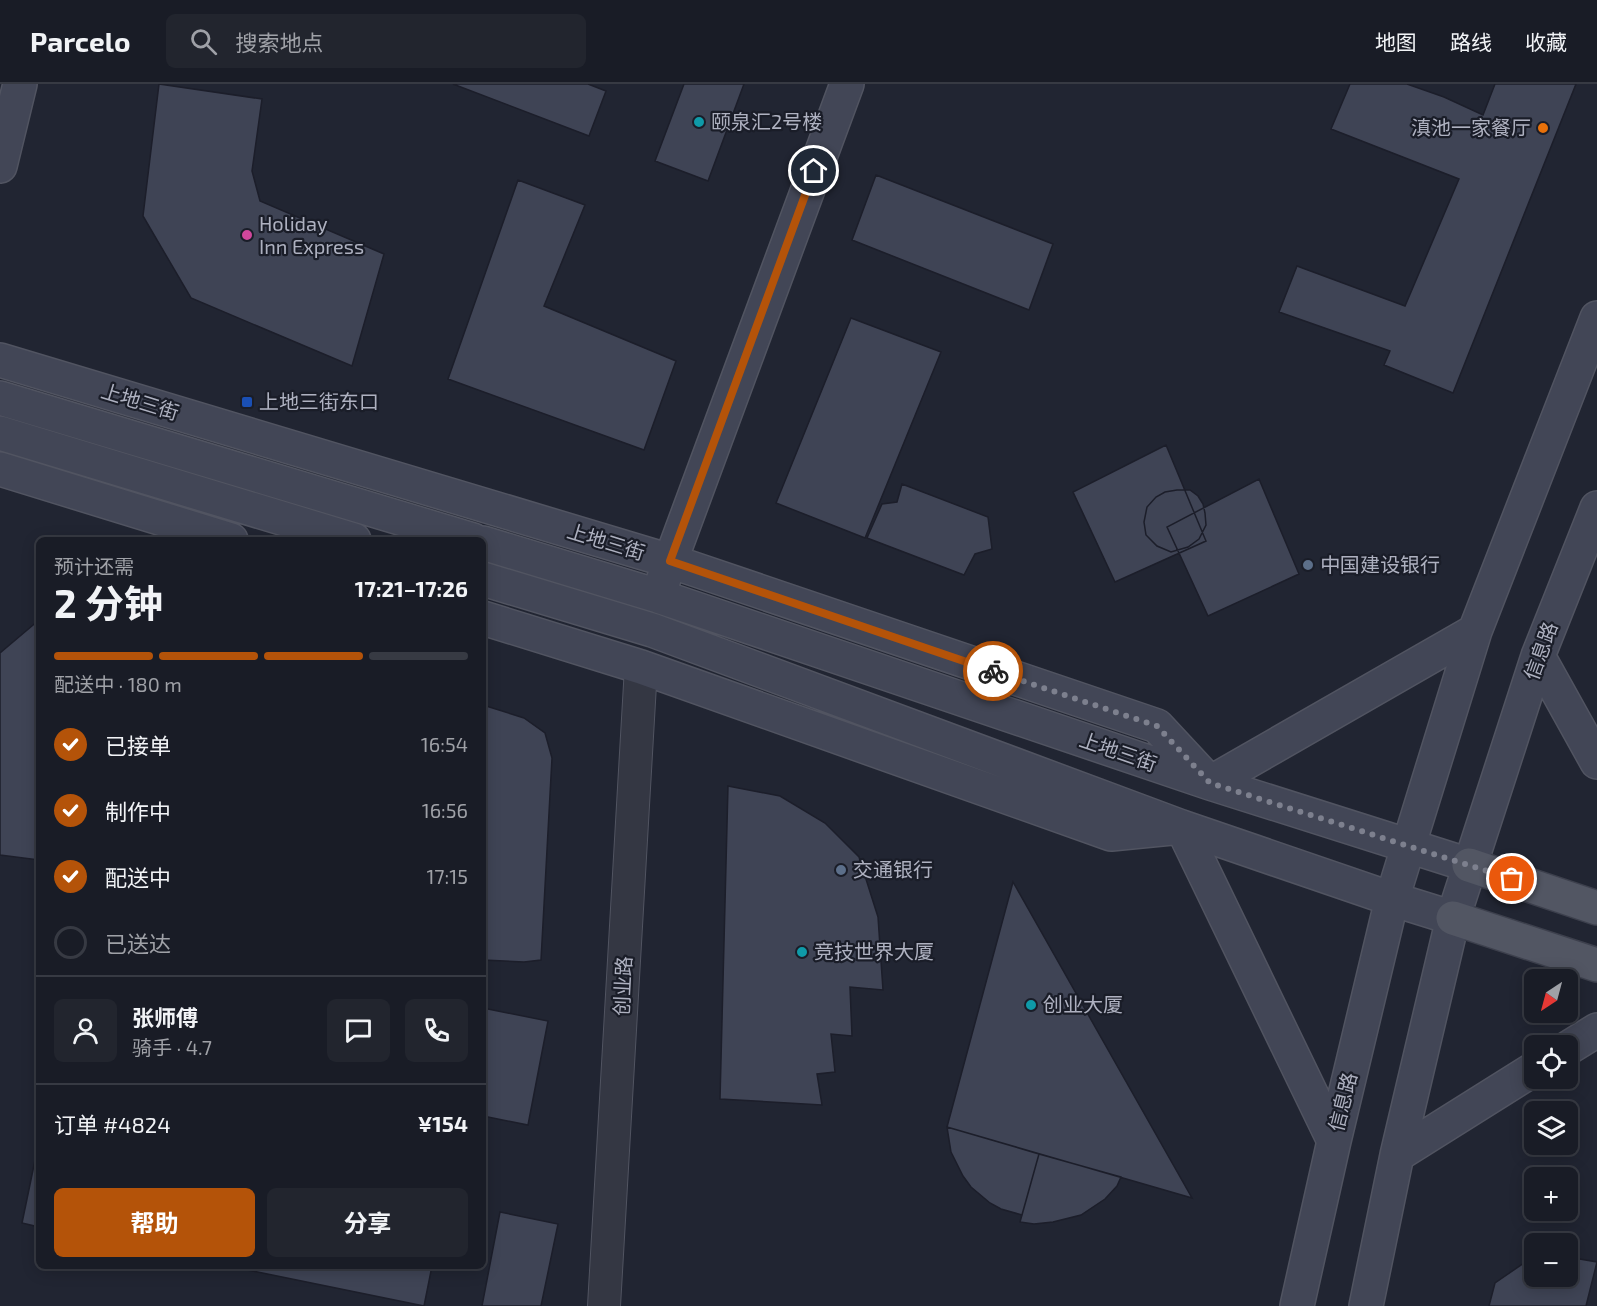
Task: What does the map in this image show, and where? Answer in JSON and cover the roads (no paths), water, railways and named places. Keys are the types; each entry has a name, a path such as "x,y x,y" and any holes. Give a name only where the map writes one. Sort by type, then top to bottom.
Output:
{"main road":[{"path":"0,166 20,84"},
{"path":"658,596 847,84"},
{"path":"1210,783 1475,631 1597,318"},
{"name":"上地三街","path":"0,360 670,561 1157,726 1210,783"},
{"name":"上地三街","path":"0,398 463,537"},
{"path":"0,433 344,537"},
{"path":"0,469 221,537"},
{"name":"信息路","path":"1397,1155 1453,918 1469,865 1538,656 1597,508"},
{"name":"上地三街","path":"486,544 658,596 1210,783"},
{"path":"486,580 652,630 1182,827 1392,899 1597,965"},
{"path":"486,619 641,667 1111,834 1182,827"},
{"path":"641,667 652,630"},
{"name":"信息路","path":"1297,1306 1392,899 1475,631"},
{"path":"1538,656 1597,762"},
{"path":"1210,783 1597,908"},
{"path":"1182,827 1334,1141"},
{"path":"1578,1042 1597,1030"},
{"path":"1366,1306 1397,1155 1524,1075"}],"street":[{"name":"创业路","path":"604,1306 641,667"}],"place":[{"name":"颐泉汇2号楼","path":"699,122"},
{"name":"滇池一家餐厅","path":"1543,128"},
{"name":"Holiday Inn Express","path":"247,235"},
{"name":"上地三街东口","path":"247,402"},
{"name":"中国建设银行","path":"1308,565"},
{"name":"交通银行","path":"841,870"},
{"name":"竞技世界大厦","path":"802,952"},
{"name":"创业大厦","path":"1031,1005"}]}
